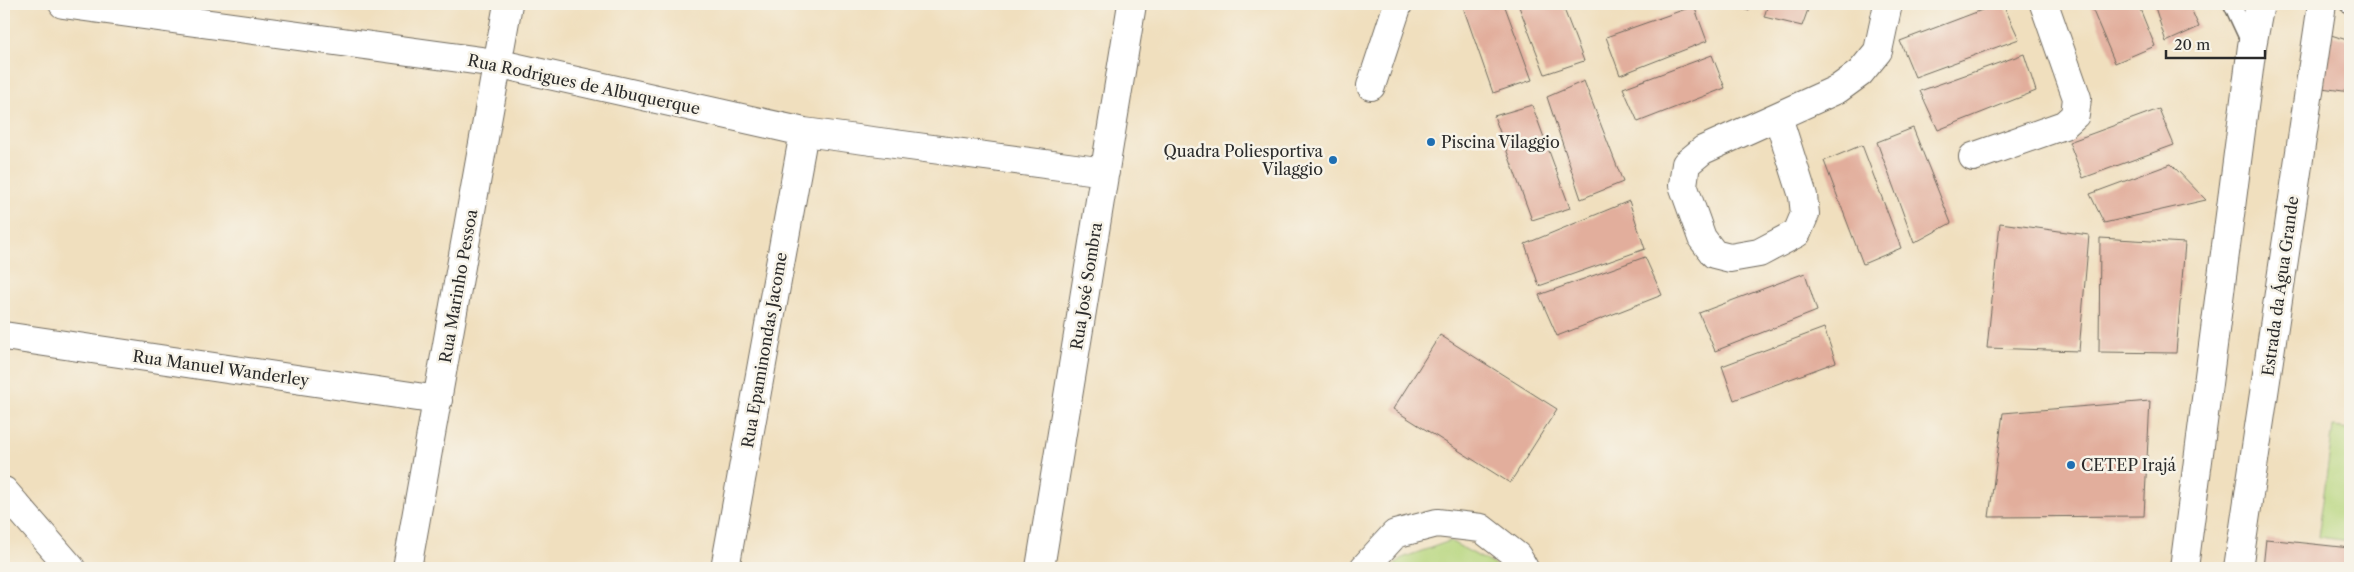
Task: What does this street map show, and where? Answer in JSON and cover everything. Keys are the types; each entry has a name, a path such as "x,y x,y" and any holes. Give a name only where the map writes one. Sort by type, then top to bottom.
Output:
{"street":[{"name":"Rua Rodrigues de Albuquerque","path":"63,4 496,63 804,132 1105,172"},
{"name":"Rua Marinho Pessoa","path":"407,568 508,4"},
{"name":"Rua José Sombra","path":"1040,568 1132,4"},
{"path":"1371,86 1398,4"},
{"path":"1778,116 1803,196 1805,214 1796,233 1760,253 1730,258 1714,254 1702,238 1682,185 1686,164 1703,150 1778,116 1838,89 1860,73 1878,51 1888,4"},
{"path":"1973,157 2064,125 2075,115 2077,98 2044,4"},
{"path":"2184,568 2252,46 2260,4"},
{"name":"Estrada da Água Grande","path":"2238,568 2322,4"},
{"name":"Rua Epaminondas Jacome","path":"725,568 804,132"},
{"name":"Rua Manuel Wanderley","path":"4,336 438,400"},
{"path":"4,491 71,568"},
{"path":"1364,568 1395,534 1437,523 1481,528 1517,556 1524,568"}],"lane":[{"path":"2232,4 2252,46"}],"green space":[{"path":"2333,427 2350,429 2350,541 2318,537"},
{"path":"1450,541 1500,568 1392,568 1402,558"}],"building":[{"path":"1462,4 1504,4 1532,80 1493,93"},
{"path":"1518,4 1562,4 1584,61 1545,74"},
{"path":"1733,4 1752,4 1749,11"},
{"path":"1768,4 1810,4 1802,26 1764,17"},
{"path":"1998,4 2003,4 2019,39 1915,77 1900,41"},
{"path":"2090,4 2138,4 2155,46 2115,63"},
{"path":"2154,4 2189,4 2199,27 2166,42"},
{"path":"1694,6 1707,41 1620,75 1606,37"},
{"path":"2331,35 2350,41 2350,92 2322,88"},
{"path":"2024,54 2036,91 1938,130 1920,91"},
{"path":"1712,55 1725,88 1638,122 1623,88"},
{"path":"1584,81 1623,182 1581,199 1547,97"},
{"path":"1532,105 1570,208 1532,220 1494,116"},
{"path":"2159,109 2174,145 2083,178 2069,142"},
{"path":"1913,128 1951,223 1914,243 1877,142"},
{"path":"1862,145 1901,248 1863,264 1824,161"},
{"path":"2171,164 2206,200 2104,223 2090,194"},
{"path":"1629,201 1645,249 1539,286 1525,244"},
{"path":"2000,223 2089,235 2079,351 1987,348"},
{"path":"2100,238 2185,243 2176,353 2099,352"},
{"path":"1645,257 1662,295 1557,336 1539,295"},
{"path":"1805,273 1817,311 1715,351 1699,313"},
{"path":"1824,328 1836,362 1734,400 1722,366"},
{"path":"1440,335 1557,409 1510,483 1393,409"},
{"name":"CETEP Irajá","path":"2150,401 2144,516 1989,517 2003,413"},
{"path":"2266,539 2350,548 2350,568 2263,568"}],"place":[{"name":"Piscina Vilaggio","path":"1431,142"},
{"name":"Quadra Poliesportiva Vilaggio","path":"1333,160"},
{"name":"CETEP Irajá","path":"2071,465"}]}
